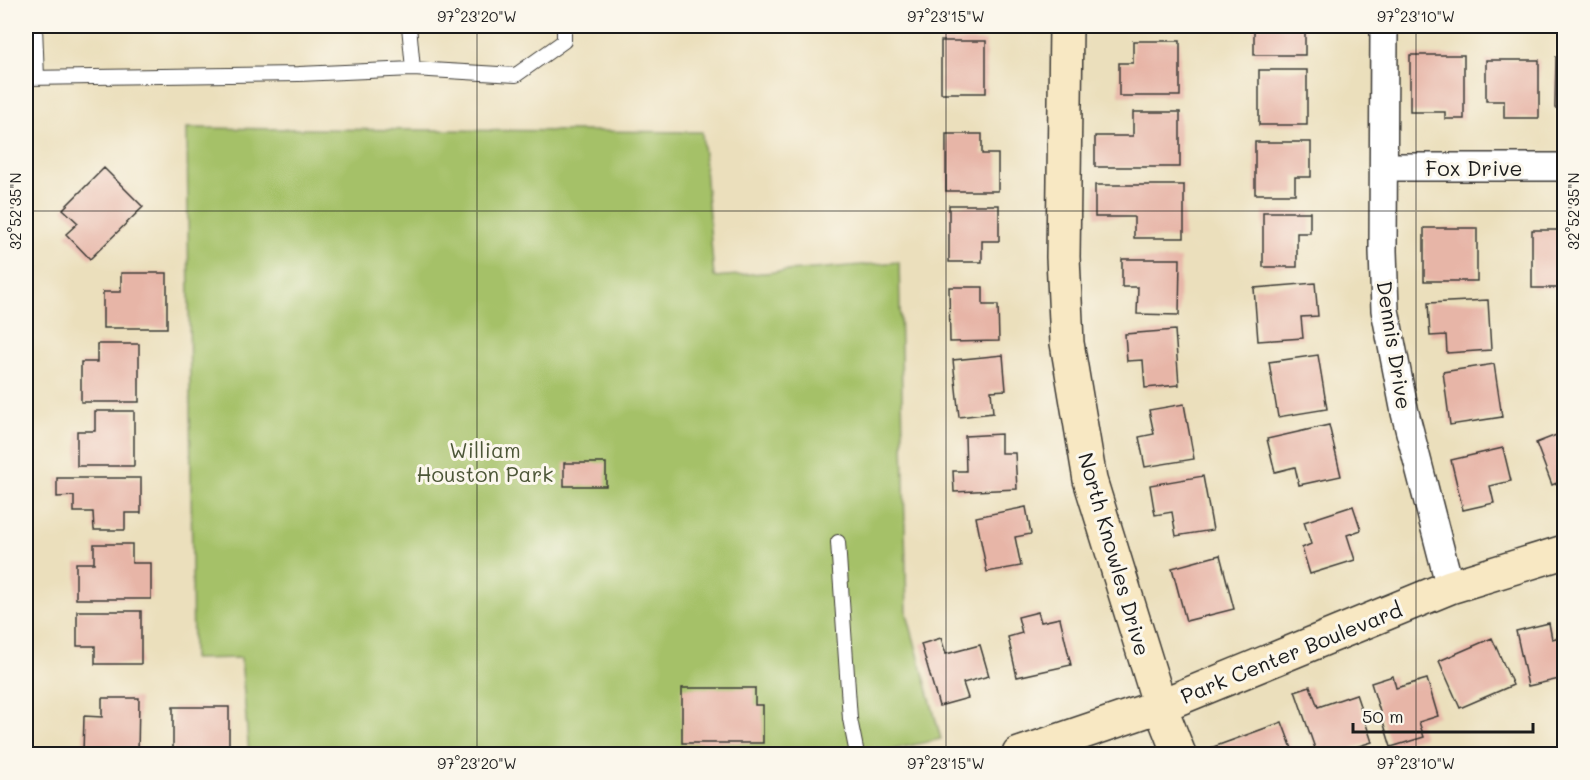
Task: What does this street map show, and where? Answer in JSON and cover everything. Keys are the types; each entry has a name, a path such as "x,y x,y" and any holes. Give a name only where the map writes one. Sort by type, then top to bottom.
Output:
{"street":[{"name":"North Knowles Drive","path":"1066,26 1063,257 1067,343 1090,480 1160,706 1179,754"},
{"name":"Dennis Drive","path":"1384,26 1385,310 1405,412 1450,587"},
{"name":"Fox Drive","path":"1384,167 1564,167"},
{"name":"Park Center Boulevard","path":"1019,754 1160,706 1450,587 1564,552"}],"lane":[{"path":"35,26 31,78 299,74 413,69 516,75 564,40 564,26"},
{"path":"409,26 413,69"},
{"path":"838,542 850,719 857,754"}],"green space":[{"name":"William Houston Park","path":"187,128 702,132 714,277 899,262 907,614 941,739 872,754 249,754 241,658 193,659"}],"building":[{"path":"1254,26 1305,26 1305,55 1254,55"},
{"path":"941,41 986,41 986,93 941,93"},
{"path":"1133,41 1180,41 1180,96 1119,96 1119,63 1133,63"},
{"path":"1410,55 1464,55 1464,119 1445,119 1445,112 1410,112"},
{"path":"1556,57 1564,57 1564,108 1555,108"},
{"path":"1486,60 1539,60 1539,118 1504,118 1504,101 1486,101"},
{"path":"1259,70 1307,70 1307,125 1259,125"},
{"path":"1133,112 1180,112 1180,167 1095,167 1095,136 1133,136"},
{"path":"946,134 982,134 982,154 998,154 998,191 946,191"},
{"path":"1255,142 1311,142 1311,177 1295,177 1295,194 1255,194"},
{"path":"104,168 143,207 90,259 66,234 78,223 63,209"},
{"path":"1095,185 1184,185 1184,238 1134,238 1134,217 1095,217"},
{"path":"949,205 999,205 999,241 982,241 982,262 949,262"},
{"path":"1263,212 1310,212 1310,233 1297,233 1297,267 1263,267"},
{"path":"1424,228 1477,228 1477,281 1424,281"},
{"path":"1532,230 1564,230 1564,288 1532,288"},
{"path":"1122,259 1180,259 1179,315 1137,314 1138,287 1122,287"},
{"path":"121,273 167,273 167,328 103,328 103,292 121,292"},
{"path":"1315,283 1318,316 1301,317 1303,338 1258,341 1254,288"},
{"path":"949,287 983,287 983,305 998,305 999,341 950,342"},
{"path":"1488,300 1491,350 1447,353 1446,335 1430,336 1428,303"},
{"path":"1175,330 1179,385 1145,388 1143,360 1127,361 1125,334"},
{"path":"97,344 139,344 139,402 81,402 81,362 97,362"},
{"path":"1003,355 1006,390 991,391 993,413 959,417 953,360"},
{"path":"1318,355 1327,409 1278,417 1269,362"},
{"path":"1494,364 1502,417 1450,425 1443,372"},
{"path":"1184,404 1194,459 1145,467 1139,437 1154,434 1149,410"},
{"path":"95,411 134,411 134,466 77,466 77,431 95,431"},
{"path":"1329,425 1341,476 1299,485 1295,467 1275,472 1267,439"},
{"path":"1564,432 1564,480 1552,485 1536,443"},
{"path":"1001,434 1001,453 1015,453 1017,489 954,492 953,471 966,471 965,436"},
{"path":"1503,448 1511,481 1490,486 1494,503 1463,510 1451,460"},
{"path":"564,463 606,463 606,486 564,486"},
{"path":"1203,476 1213,530 1176,536 1172,512 1155,515 1150,485"},
{"path":"57,478 141,478 141,513 125,513 125,530 94,530 93,512 74,512 74,496 57,497"},
{"path":"1353,506 1361,530 1347,535 1355,560 1310,574 1302,548 1311,544 1304,522"},
{"path":"1026,507 1031,534 1015,537 1021,566 987,572 976,517"},
{"path":"94,544 132,544 132,563 151,563 151,599 76,599 76,563 94,563"},
{"path":"1220,555 1234,609 1186,621 1172,568"},
{"path":"77,611 141,611 141,664 95,664 95,646 77,646"},
{"path":"1038,612 1041,622 1060,618 1071,665 1017,677 1008,637 1022,633 1018,617"},
{"path":"1549,623 1552,639 1564,636 1564,678 1528,686 1516,631"},
{"path":"941,638 946,654 980,645 989,676 963,683 968,698 939,706 921,644"},
{"path":"1492,638 1513,685 1460,708 1439,661"},
{"path":"1393,676 1396,688 1427,679 1438,716 1419,722 1424,737 1391,747 1371,683"},
{"path":"1310,686 1318,707 1356,694 1372,742 1333,754 1317,754 1295,691"},
{"path":"682,688 755,688 755,705 763,705 763,743 682,743"},
{"path":"102,698 139,698 138,754 83,754 84,716 102,717"},
{"path":"173,707 229,707 229,754 173,754"},
{"path":"1282,722 1294,754 1210,754 1208,749"}]}
